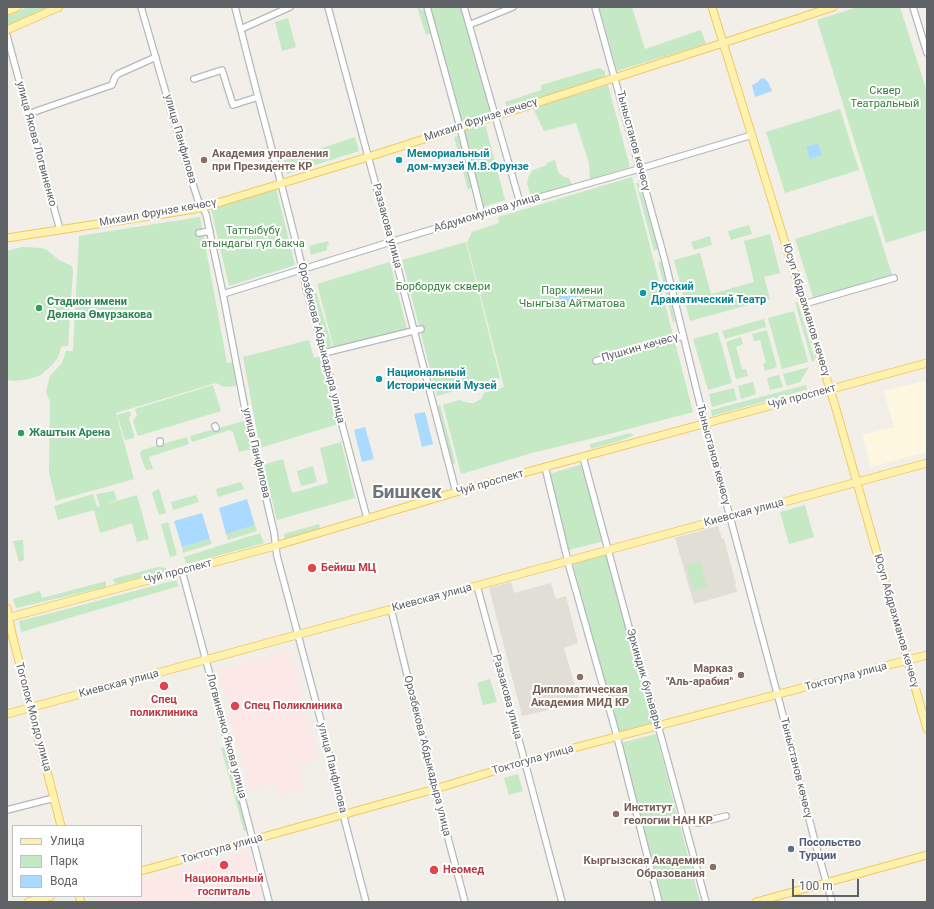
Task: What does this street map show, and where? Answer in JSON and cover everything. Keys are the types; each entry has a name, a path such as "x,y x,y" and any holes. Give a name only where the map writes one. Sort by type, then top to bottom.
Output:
{"main road":[{"path":"7,11 17,7"},
{"path":"7,30 59,7"},
{"name":"Юсуп Абдрахманов көчөсү","path":"712,7 830,390 927,729"},
{"name":"Михаил Фрунзе көчөсү","path":"7,238 202,207 368,157 832,7"},
{"name":"Чуй проспект","path":"8,618 276,546 367,518 545,467 927,364"},
{"name":"Киевская улица","path":"7,714 927,463"},
{"name":"Тоголок Молдо улица","path":"7,608 8,618 61,825"},
{"name":"Токтогула улица","path":"142,871 435,790 525,762 927,655"},
{"path":"756,902 927,855"},
{"path":"28,902 47,897"}],"street":[{"name":"улица Панфилова","path":"141,7 188,169 198,200 206,214 246,409 274,532 277,556 322,725 366,902"},
{"name":"Орозбекова Абдыкадыра улица","path":"235,7 342,428 367,518"},
{"path":"241,29 290,7"},
{"name":"Раззакова улица","path":"328,7 415,331 456,492"},
{"path":"426,7 460,127 482,215"},
{"path":"464,7 520,203"},
{"path":"469,25 513,7"},
{"name":"Тыныстанов көчөсү","path":"595,7 664,257 705,424 832,902"},
{"path":"913,7 927,53"},
{"name":"улица Якова Логвиненко","path":"7,36 60,230"},
{"path":"28,114 112,85 118,74 156,57"},
{"path":"194,79 222,70 233,105 258,97"},
{"name":"Абдумомунова улица","path":"223,294 520,203 752,135"},
{"path":"199,233 210,231"},
{"path":"804,304 894,278"},
{"path":"324,354 421,329"},
{"name":"Пушкин көчөсү","path":"596,361 683,336"},
{"name":"Эркиндик бульвары","path":"583,457 706,902"},
{"path":"545,467 568,561 617,737 659,902"},
{"name":"Логвиненко Якова улица","path":"182,571 269,902"},
{"name":"Раззакова улица","path":"477,586 562,902"},
{"name":"Орозбекова Абдыкадыра улица","path":"392,609 435,790 464,902"},
{"path":"7,810 54,798"},
{"path":"683,820 699,823 726,816"}],"shaded area":[{"path":"927,380 927,452 871,467 862,435 894,427 884,391"},
{"path":"718,526 722,539 724,539 737,592 694,604 675,538"},
{"path":"511,582 514,593 551,583 556,599 566,596 578,643 564,648 580,703 522,716 489,588"},
{"path":"289,650 319,759 297,765 304,789 278,796 274,782 250,789 218,670"},
{"name":"Национальный госпиталь","path":"249,850 262,902 99,902 97,897 142,897 142,881"}],"green space":[{"path":"28,7 50,7 7,26 7,16"},
{"path":"417,7 425,11 431,33 426,35"},
{"path":"429,7 461,7 490,113 465,121 461,120"},
{"path":"599,7 632,7 645,49 701,30 706,44 617,71"},
{"name":"Сквер Театральный","path":"858,7 900,7 927,92 927,230 886,243 817,20"},
{"path":"288,18 296,47 282,51 275,22"},
{"path":"599,68 605,71 605,78 507,109 505,102 541,90 541,85"},
{"path":"608,85 630,167 590,179 589,163 576,123 544,131 533,108"},
{"path":"840,109 859,170 785,193 766,132"},
{"path":"484,123 505,200 483,207 464,131 465,129"},
{"path":"458,136 472,187 468,190 454,137"},
{"path":"355,137 359,151 287,174 283,161"},
{"path":"555,160 558,172 564,177 569,178 572,185 531,197 527,183 529,175 533,170 547,165 546,163"},
{"name":"Парк имени Чынгыза Айтматова","path":"632,177 693,412 532,453 461,474 443,405 459,400 474,403 481,399 484,393 504,387 467,243 472,232 499,223 498,217"},
{"path":"636,183 639,183 658,249 654,251"},
{"name":"Таттыбүбү атындагы гүл бакча","path":"276,188 295,265 229,286 211,209"},
{"path":"873,215 893,278 814,300 795,239"},
{"path":"200,217 227,363 232,362 237,386 224,387 216,383 116,413 134,479 56,501 49,473 50,402 46,392 50,376 62,363 66,351 73,351 79,236"},
{"path":"749,225 752,234 731,240 728,231"},
{"path":"770,234 780,273 764,277 770,299 690,321 674,260 700,253 711,294 754,282 744,241"},
{"path":"710,236 712,245 694,250 691,242"},
{"path":"328,241 329,244 327,246 327,250 311,255 309,246"},
{"name":"Борбордук сквери","path":"466,242 500,378 437,396 402,260"},
{"name":"Стадион имени Дөлөна Өмүрзакова","path":"22,247 41,248 47,250 59,260 72,266 73,271 68,346 62,346 58,357 53,364 41,375 15,381 7,380 7,251"},
{"path":"390,262 407,329 334,349 317,284"},
{"path":"658,262 661,262 675,321 673,323"},
{"path":"315,288 332,345 331,349 326,350 311,291"},
{"path":"795,302 798,303 815,360 812,362"},
{"path":"794,311 808,362 782,369 768,318"},
{"path":"764,319 766,327 725,339 722,331"},
{"path":"767,330 777,367 765,371 763,364 766,363 760,340 754,341 752,334"},
{"path":"718,332 732,383 708,390 693,339"},
{"path":"741,337 743,344 736,347 742,369 746,369 748,376 736,379 726,342"},
{"path":"309,340 314,358 321,356 338,424 260,448 243,357"},
{"path":"809,367 800,382 787,386 783,374"},
{"path":"779,375 783,387 770,390 767,378"},
{"path":"753,382 756,394 741,399 738,386"},
{"path":"213,385 221,411 138,436 133,421 137,415 135,409"},
{"path":"806,385 807,389 795,393 712,416 711,410"},
{"path":"734,388 737,400 712,407 709,394"},
{"path":"440,405 455,464 451,464 436,407"},
{"path":"130,411 131,415 129,418 134,438 125,440 117,415"},
{"path":"244,421 252,449 239,452 233,432 230,430 192,442 190,436"},
{"path":"630,433 634,435 591,449 590,444"},
{"path":"187,437 189,444 149,457 153,469 147,470 145,468 140,454 142,450"},
{"path":"341,442 355,498 277,520 263,465 283,459 292,493 328,483 320,448"},
{"path":"583,464 604,541 569,550 549,474"},
{"path":"313,466 317,482 301,486 297,471"},
{"path":"241,482 244,489 218,497 216,489"},
{"path":"159,489 166,513 159,515 152,493"},
{"path":"114,491 117,500 103,505 137,495 149,539 137,542 132,523 100,533 94,510 58,520 54,506 93,494 97,507 100,506 96,494"},
{"path":"196,495 199,502 173,510 171,502"},
{"path":"805,505 814,537 789,544 780,512"},
{"path":"168,522 177,555 170,557 161,524"},
{"path":"319,524 320,529 285,540 284,534"},
{"path":"255,525 257,531 228,540 226,534"},
{"path":"260,533 264,543 191,563 186,563 184,557"},
{"path":"210,539 212,544 183,553 182,547"},
{"path":"23,540 24,560 19,562 13,541"},
{"path":"607,552 653,724 618,733 572,561"},
{"path":"700,561 707,586 693,590 686,565"},
{"path":"158,567 166,568 166,571 115,584 113,579"},
{"path":"176,580 179,586 21,632 19,621"},
{"path":"106,581 106,587 16,608 13,599 40,591 42,598"},
{"path":"490,679 497,702 483,705 477,683"},
{"path":"656,734 700,902 663,902 621,743"},
{"path":"226,747 248,830 244,831 221,748"},
{"path":"518,774 523,791 509,795 504,778"}],"water":[{"path":"764,78 768,82 772,91 755,97 752,85"},
{"path":"818,143 822,155 810,159 806,147"},
{"path":"576,288 579,302 561,306 558,292"},
{"path":"425,412 433,444 422,447 414,414"},
{"path":"365,427 374,459 362,462 354,430"},
{"path":"247,499 255,525 226,534 219,508"},
{"path":"202,513 210,539 182,547 174,521"}],"place":[{"name":"Академия управления при Президенте КР","path":"204,160"},
{"name":"Мемориальный дом-музей М.В.Фрунзе","path":"399,160"},
{"name":"Русский Драматический Театр","path":"643,293"},
{"name":"Стадион имени Дөлөна Өмүрзакова","path":"39,308"},
{"name":"Национальный Исторический Музей","path":"379,379"},
{"name":"Жаштык Арена","path":"21,433"},
{"name":"Бейиш МЦ","path":"312,568"},
{"name":"Марказ \"Аль-арабия\"","path":"741,675"},
{"name":"Дипломатическая Академия МИД КР","path":"580,677"},
{"name":"Спец поликлиника","path":"164,686"},
{"name":"Спец Поликлиника","path":"235,706"},
{"name":"Институт геологии НАН КР","path":"616,814"},
{"name":"Посольство Турции","path":"791,849"},
{"name":"Национальный госпиталь","path":"224,865"},
{"name":"Кыргызская Академия Образования","path":"713,867"},
{"name":"Неомед","path":"434,870"}],"district":[{"name":"Бишкек","path":"407,493"}]}
